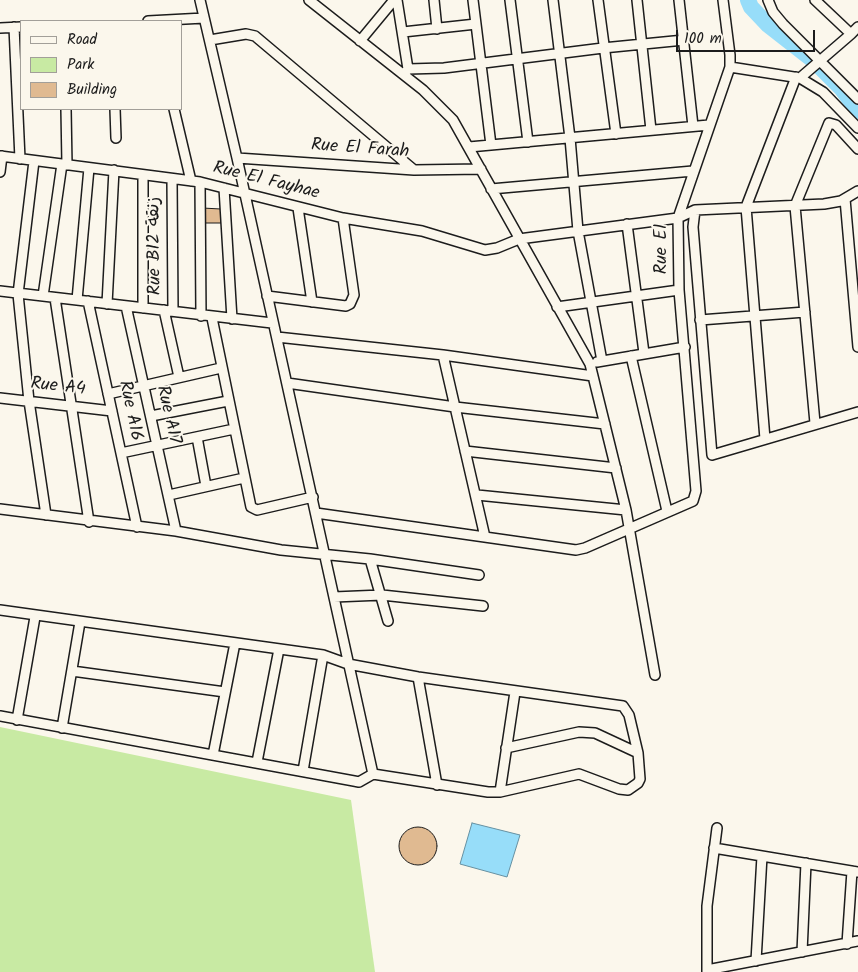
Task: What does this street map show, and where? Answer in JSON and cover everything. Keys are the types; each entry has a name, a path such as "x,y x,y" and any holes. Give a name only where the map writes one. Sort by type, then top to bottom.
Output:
{"street":[{"path":"200,0 313,497 323,553 373,774"},
{"path":"309,0 360,41 406,72 453,120 590,364 626,510 655,675"},
{"path":"360,41 396,0"},
{"path":"396,0 403,32 406,72"},
{"path":"434,0 437,28"},
{"path":"473,0 491,146"},
{"path":"510,0 528,142"},
{"path":"553,0 570,138 578,231 602,361"},
{"path":"598,0 616,134"},
{"path":"636,0 651,130"},
{"path":"679,0 693,126"},
{"name":"Rue E1","path":"667,511 690,504 696,491 679,290 678,218 730,67 723,0"},
{"path":"768,0 773,12 782,24 858,99"},
{"path":"815,0 851,34"},
{"path":"168,20 204,18"},
{"path":"403,32 476,24"},
{"path":"0,28 18,27 20,159"},
{"path":"765,439 746,207 798,77 821,61 858,27"},
{"path":"210,40 246,34 255,36 414,170"},
{"path":"406,72 684,40"},
{"path":"730,67 798,77 823,92 858,128"},
{"path":"43,296 65,165 66,110"},
{"path":"116,110 116,138"},
{"path":"174,110 196,182 201,316"},
{"path":"815,423 795,206 829,123 836,125 858,149"},
{"path":"469,148 709,125"},
{"path":"0,172 1,156"},
{"name":"Rue El Fayhae","path":"1,156 196,182 343,218 402,226 486,250 497,248 519,238 678,218 695,210"},
{"name":"Rue El Farah","path":"237,158 414,170 481,169"},
{"path":"34,160 18,294 29,402 46,515"},
{"path":"77,300 89,168"},
{"path":"107,304 114,170"},
{"path":"492,189 693,171"},
{"path":"143,176 143,308"},
{"name":"Rue B12 زنقة","path":"172,180 169,311 179,377"},
{"path":"224,188 232,319"},
{"path":"858,191 844,199 795,206 695,210 693,227 710,452 715,455 815,423 858,412"},
{"path":"844,199 858,347"},
{"path":"298,208 312,302"},
{"path":"267,296 346,306 353,300 354,295 343,218"},
{"path":"627,224 644,353"},
{"path":"557,307 679,290"},
{"path":"0,291 169,311 212,318 272,323"},
{"path":"55,298 89,522"},
{"name":"Rue A16","path":"88,302 136,527"},
{"name":"Rue A17","path":"126,306 176,531"},
{"path":"700,320 805,312"},
{"path":"212,318 251,506 257,510 313,497"},
{"path":"277,337 443,355 593,376"},
{"path":"590,364 685,347"},
{"path":"443,355 485,537"},
{"path":"316,514 576,550 585,548 667,511 631,356"},
{"path":"108,394 221,368"},
{"path":"287,382 454,407 605,424"},
{"name":"Rue A4","path":"0,398 112,411"},
{"path":"151,416 228,401"},
{"path":"121,454 234,429"},
{"path":"197,437 206,486"},
{"path":"465,451 616,468"},
{"path":"168,495 244,478"},
{"path":"477,496 626,510"},
{"path":"0,509 89,522 176,531 281,550 323,553 480,575"},
{"path":"370,559 388,621"},
{"path":"334,597 382,595 483,606"},
{"path":"0,610 35,617 279,649 323,656 348,664 418,676 515,692 623,706 629,715 638,753 640,779 638,783 628,790 618,789 578,774 500,792 476,791 373,774 359,782 0,716"},
{"path":"17,720 35,617"},
{"path":"62,728 80,622"},
{"path":"213,755 235,643"},
{"path":"257,762 279,649"},
{"path":"303,771 323,656"},
{"path":"72,671 225,692"},
{"path":"418,676 437,785"},
{"path":"500,792 515,692"},
{"path":"506,748 579,732 595,734 638,753"},
{"path":"717,828 707,906 707,971 858,941"},
{"path":"714,848 855,871 847,944"},
{"path":"756,961 762,856"},
{"path":"802,952 806,863"}],"green space":[{"path":"0,727 351,800 375,972 0,972"}],"water":[{"path":"472,823 520,835 507,877 460,864"}],"building":[{"path":"202,208 221,209 221,223 202,223"},
{"path":"418,827 431,833 437,846 431,859 418,865 405,859 399,846 405,833"}],"waterway":[{"path":"748,0 751,7 768,25 814,61 841,88 858,111"}]}
